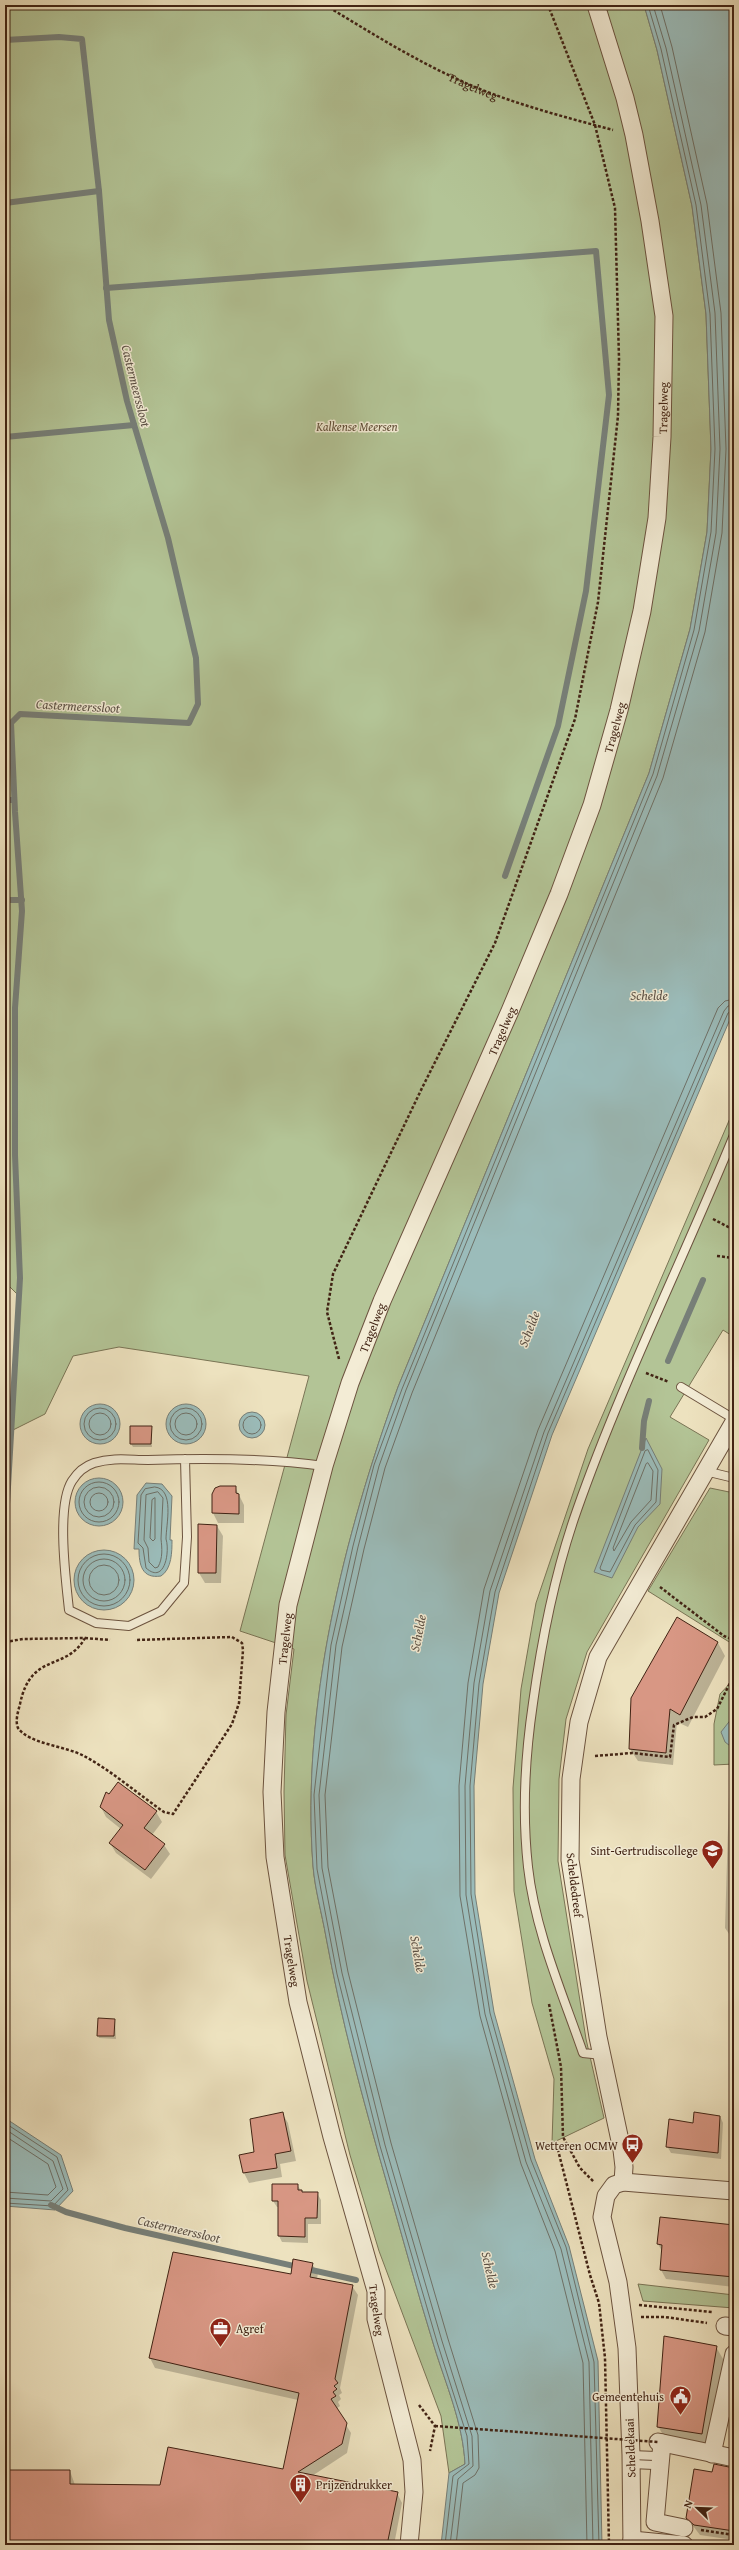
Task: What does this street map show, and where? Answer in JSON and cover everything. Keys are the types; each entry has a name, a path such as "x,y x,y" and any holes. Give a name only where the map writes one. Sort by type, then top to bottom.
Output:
{"street":[{"name":"Tragelweg","path":"409,2545 414,2492 412,2460 376,2319 376,2291 332,2137 298,2002 275,1857 272,1792 280,1664 288,1605 324,1466 350,1383 382,1301 510,1011 559,894 592,805 623,695 642,611 657,518 662,437 664,316 650,221 634,135 625,98 596,5"},
{"name":"Scheldedreef","path":"623,2182 624,2167 622,2150 602,2055 570,1860 571,1779 579,1722 588,1686 598,1657 734,1420"},
{"path":"606,2196 614,2185 623,2182 734,2191"},
{"name":"Scheldekaai","path":"606,2196 602,2217 621,2303 627,2348 632,2460 632,2543"},
{"path":"712,2454 734,2354"},
{"path":"684,2528 655,2522 659,2447 734,2458"},
{"path":"632,2543 684,2545"}],"lane":[{"path":"602,2055 583,2052 538,1923 528,1868 525,1786 528,1740 540,1651 556,1578 576,1512 606,1433 702,1214 734,1135"},
{"path":"680,1387 734,1420"},
{"path":"186,1459 187,1537 184,1583 161,1611 129,1626 96,1624 69,1610 64,1562 67,1491 80,1470 94,1463 115,1458 186,1459 287,1461 324,1466"},
{"path":"705,1471 734,1478"},
{"path":"632,2460 659,2447"},
{"path":"632,2460 654,2465"}],"path":[{"name":"Tragelweg","path":"325,5 390,44 458,80 537,109 634,135"},
{"path":"350,1383 342,1371 327,1312 333,1274 422,1088 495,943 574,719 594,618 618,416 619,359 616,208 595,125 548,5"},
{"path":"702,1214 734,1230"},
{"path":"717,1256 734,1258"},
{"path":"634,1367 680,1387"},
{"path":"644,1575 724,1636 734,1640"},
{"path":"85,1638 79,1649 34,1673 24,1687 16,1724 20,1732 29,1738 62,1747 84,1756 164,1812 173,1814 210,1759 236,1714 241,1693 243,1650 238,1639 232,1637 134,1640"},
{"path":"5,1642 23,1639 85,1638 112,1640"},
{"path":"595,1756 632,1753 670,1758 674,1725 692,1717 705,1717 717,1709 734,1675"},
{"path":"548,2000 561,2067 563,2137 580,2168 606,2196"},
{"path":"568,2146 558,2150 586,2262 599,2303 605,2358 609,2545"},
{"path":"621,2303 726,2322"},
{"path":"665,2317 726,2322"},
{"path":"421,2410 436,2426 659,2447"},
{"path":"684,2528 734,2535"}],"green space":[{"name":"Kalkense Meersen","path":"5,5 644,5 657,50 692,206 706,314 711,449 707,532 690,629 649,773 398,1387 360,1502 344,1562 320,1683 314,1745 311,1806 314,1875 338,1998 361,2090 422,2305 461,2434 465,2464 449,2473 441,2416 379,2251 350,2155 307,1981 285,1855 284,1792 286,1715 294,1649 240,1631 309,1376 119,1347 73,1356 45,1414 13,1430 19,1296 5,1282"},
{"path":"734,1109 734,1337 723,1330 670,1417 709,1440 587,1652 566,1719 559,1779 558,1861 586,2039 604,2118 552,2143 554,2079 532,2003 514,1891 513,1788 521,1689 536,1603 588,1449"},
{"path":"710,1488 734,1493 734,1645 648,1591"},
{"path":"734,1679 734,1764 714,1765 714,1724 720,1694"},
{"path":"638,2284 734,2295 734,2308 643,2301"}],"water":[{"name":"Schelde","path":"644,5 734,5 734,1010 552,1435 499,1593 483,1684 474,1786 475,1894 494,2012 535,2159 569,2246 598,2361 602,2545 441,2545 449,2473 465,2464 464,2449 449,2390 434,2346 369,2120 332,1968 313,1866 311,1806 314,1745 320,1683 331,1622 344,1562 360,1502 378,1444 398,1387 649,773 690,629 707,532 711,449 706,314 692,206 657,50"},
{"path":"100,1404 108,1406 114,1410 118,1416 120,1424 118,1432 114,1438 108,1442 100,1444 92,1442 86,1438 82,1432 80,1424 82,1416 86,1410 92,1406"},
{"path":"186,1404 194,1406 200,1410 204,1416 206,1424 204,1432 200,1438 194,1442 186,1444 178,1442 172,1438 168,1432 166,1424 168,1416 172,1410 178,1406"},
{"path":"252,1412 262,1415 265,1425 262,1435 252,1438 242,1435 239,1425 242,1415"},
{"path":"646,1438 662,1469 660,1504 638,1527 612,1578 594,1572"},
{"path":"94,1478 104,1478 113,1482 119,1488 123,1497 123,1507 119,1516 113,1522 104,1526 94,1526 85,1522 79,1516 75,1507 75,1497 79,1488 85,1482"},
{"path":"146,1483 162,1484 172,1496 170,1540 172,1540 171,1554 167,1569 161,1576 150,1575 143,1570 139,1549 134,1549 137,1495"},
{"path":"104,1550 121,1555 129,1563 134,1580 129,1597 121,1605 104,1610 87,1605 79,1597 74,1580 79,1563 87,1555"},
{"path":"734,1692 734,1749 725,1742 721,1732 732,1718 732,1699"},
{"path":"5,2118 61,2155 73,2191 55,2210 5,2206"}],"building":[{"path":"130,1426 152,1426 151,1444 130,1444"},
{"path":"220,1486 236,1486 236,1493 239,1494 239,1514 212,1513 212,1494 215,1488"},
{"path":"198,1524 217,1525 216,1573 198,1573"},
{"path":"677,1617 718,1642 680,1715 670,1709 666,1753 629,1749 631,1698"},
{"path":"118,1782 157,1811 144,1828 165,1844 145,1870 109,1843 123,1825 100,1807 106,1792 109,1794"},
{"path":"98,2018 115,2019 114,2036 97,2036"},
{"path":"283,2112 291,2151 275,2154 277,2168 243,2173 239,2155 254,2152 250,2119"},
{"path":"694,2112 720,2116 718,2153 666,2147 669,2119 693,2123"},
{"path":"272,2184 298,2184 298,2190 302,2190 302,2192 318,2192 317,2218 305,2218 305,2237 278,2236 278,2201 272,2201"},
{"path":"660,2217 734,2225 734,2277 660,2270 662,2245 657,2244"},
{"path":"173,2252 291,2274 293,2259 313,2263 310,2277 353,2285 335,2379 338,2383 334,2386 337,2389 333,2392 336,2396 331,2399 347,2423 342,2444 298,2472 398,2492 387,2545 5,2545 5,2470 70,2470 70,2484 160,2485 168,2447 283,2469 299,2393 149,2358"},
{"path":"664,2336 717,2346 702,2434 657,2427"},
{"path":"714,2464 734,2468 734,2531 694,2525 686,2518 694,2469 712,2472"}],"waterway":[{"name":"Castermeerssloot","path":"5,40 59,37 82,39 99,191 109,320 127,401 168,538 196,658 198,704 189,723 20,714 11,723 15,812 22,911 15,1008 15,1155 20,1278 5,1539"},
{"path":"5,203 99,191"},
{"path":"106,288 596,251 609,395 586,591 558,726 505,876"},
{"path":"5,437 134,425"},
{"path":"5,800 14,800"},
{"path":"5,900 22,900"},
{"path":"668,1361 703,1280"},
{"path":"642,1448 644,1421 649,1401"},
{"name":"Castermeerssloot","path":"51,2205 66,2212 125,2228 356,2280"}],"place":[{"name":"Sint-Gertrudiscollege","path":"713,1870"},
{"name":"Wetteren OCMW","path":"633,2164"},
{"name":"Agref","path":"220,2348"},
{"name":"Gemeentehuis","path":"680,2416"},
{"name":"Prijzendrukker","path":"301,2504"}]}
